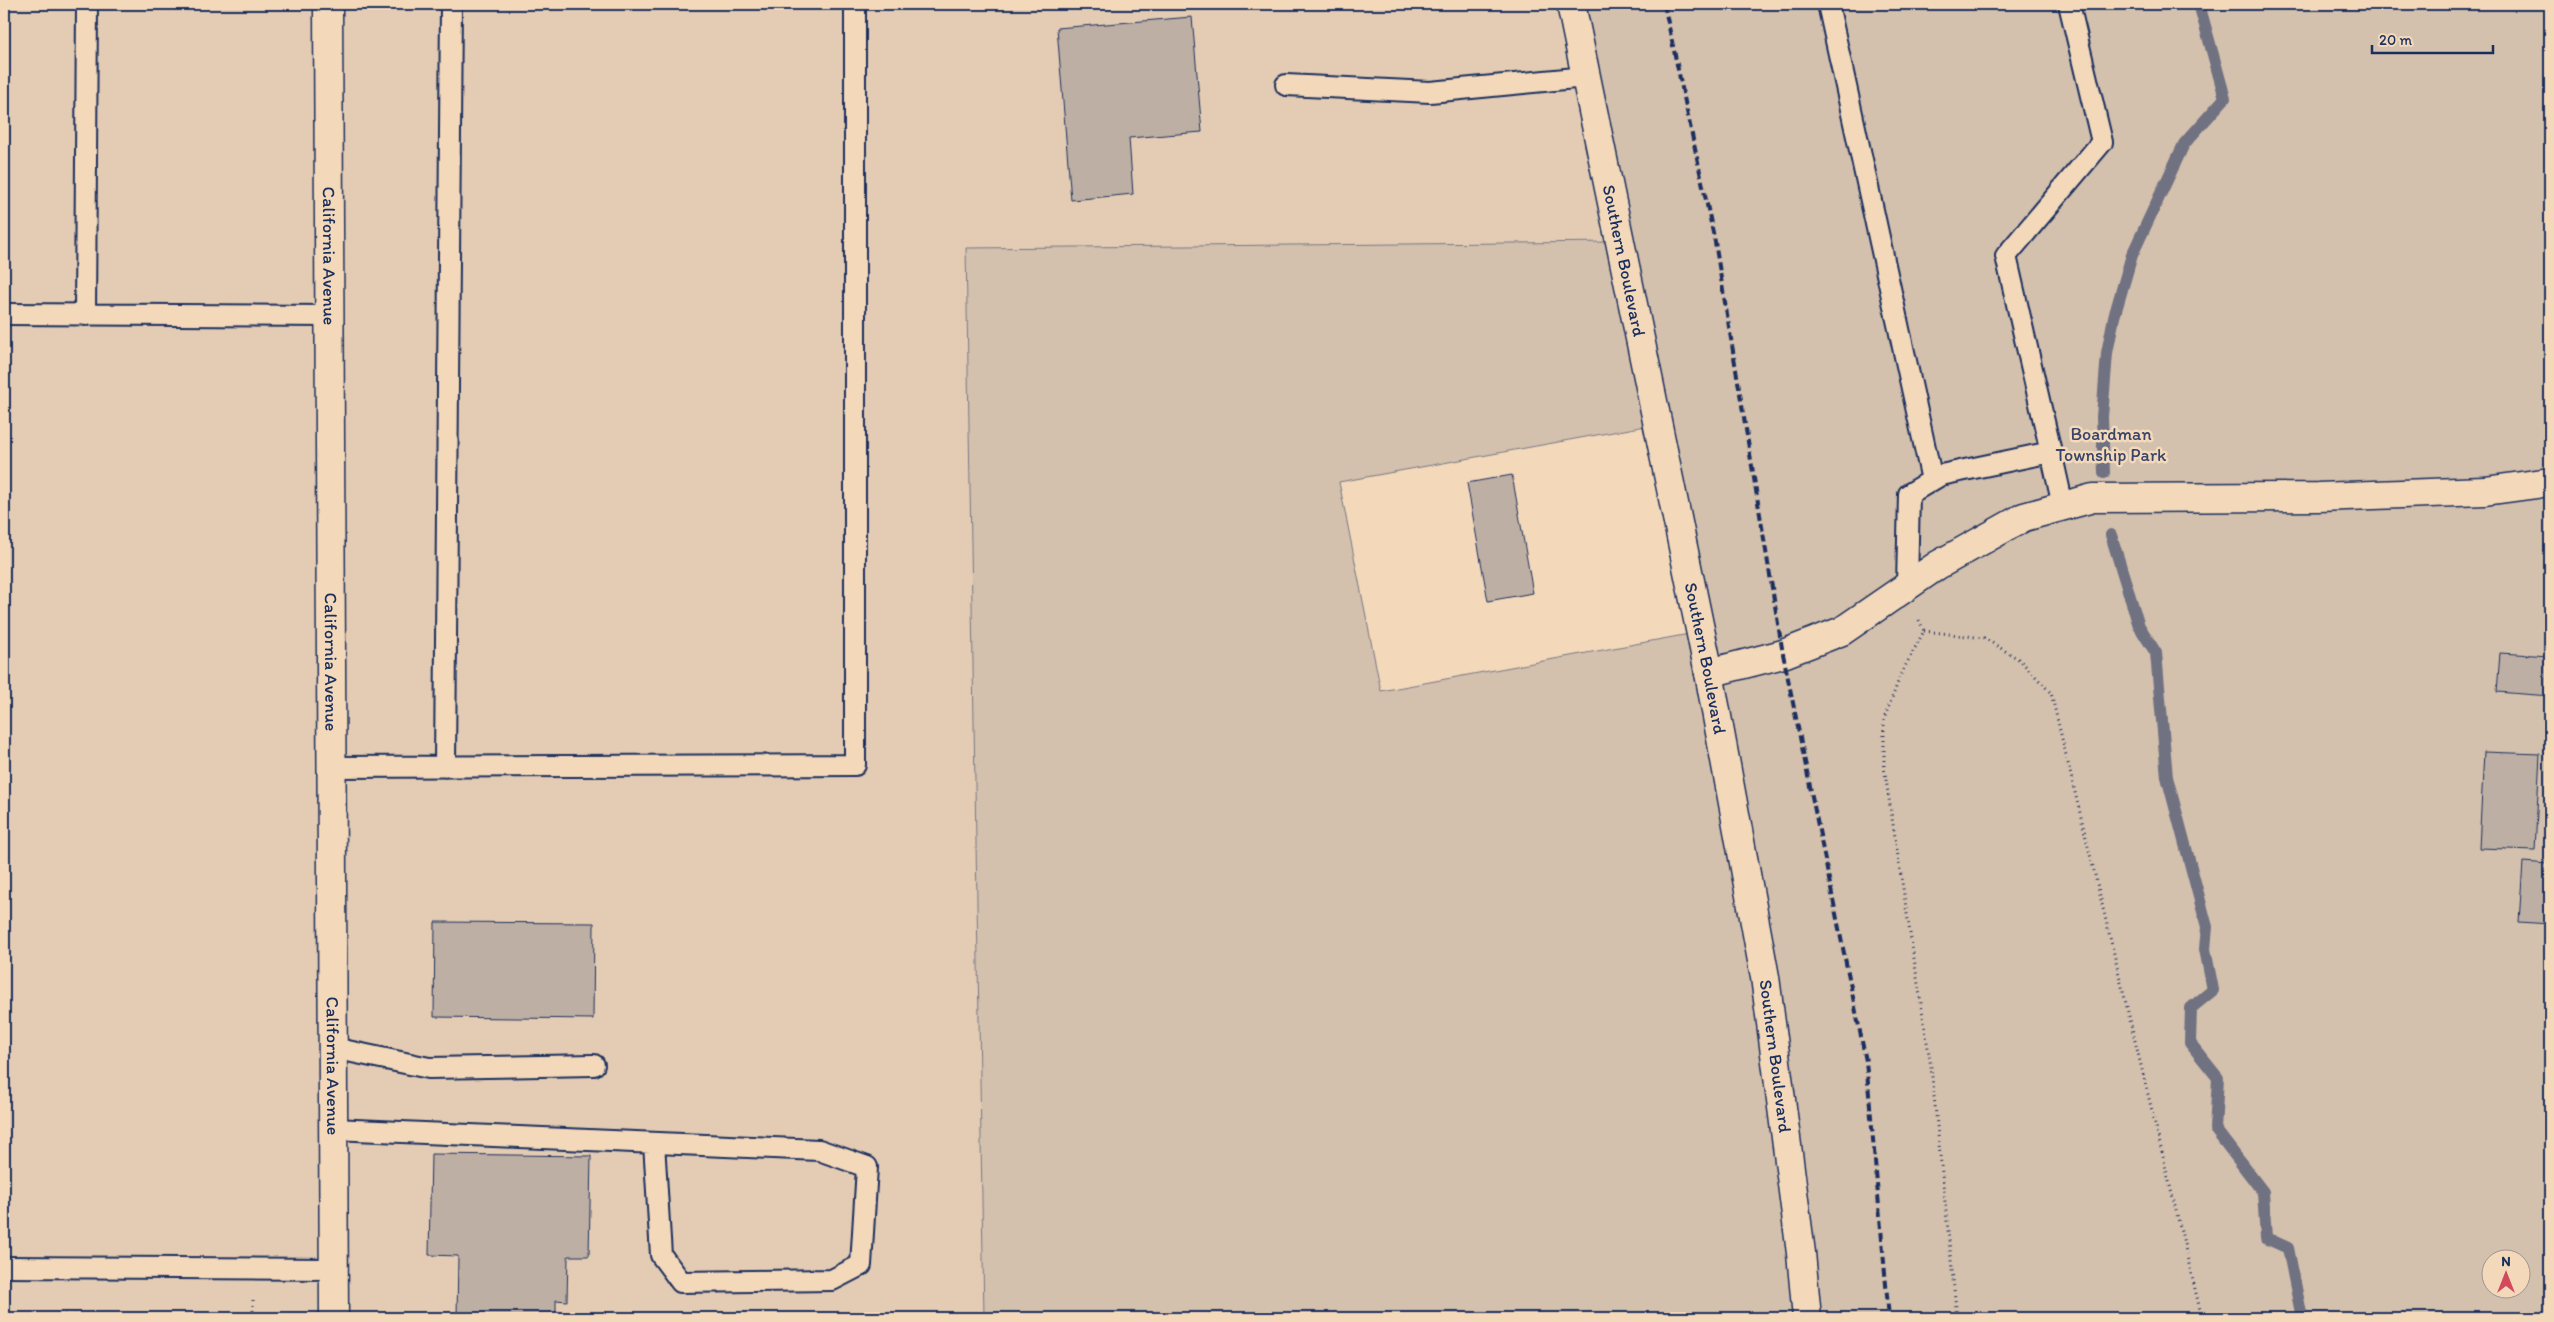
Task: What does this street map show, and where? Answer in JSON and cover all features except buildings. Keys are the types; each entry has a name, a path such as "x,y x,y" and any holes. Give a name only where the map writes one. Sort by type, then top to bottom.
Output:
{"street":[{"name":"California Avenue","path":"328,4 334,1318"},
{"name":"Southern Boulevard","path":"1571,4 1709,673 1766,977 1801,1253 1807,1318"},
{"path":"1709,673 1783,654 1842,632 1938,565 2024,517 2092,498 2318,497 2485,491 2550,482"}],"lane":[{"path":"85,314 87,4"},
{"path":"445,767 451,4"},
{"path":"331,767 855,765 855,4"},
{"path":"1828,4 1932,480"},
{"path":"2063,506 2006,256 2102,142 2069,4"},
{"path":"1286,86 1430,92 1586,77"},
{"path":"4,314 328,316"},
{"path":"1907,586 1909,494 1940,475 2051,452"},
{"path":"333,1048 429,1068 594,1065"},
{"path":"334,1130 654,1143 819,1150 867,1167 861,1265 832,1280 681,1282 660,1255 654,1143"},
{"path":"4,1266 334,1269"}],"path":[{"path":"1907,586 1924,632 1901,674 1884,719 1884,767 1931,1067 1957,1318"},
{"path":"1924,632 1984,638 2020,660 2050,693 2202,1318"},
{"path":"4,1315 334,1318"}],"shaded area":[{"path":"4,4 1571,4 1620,242 966,249 984,1318 4,1318"}],"green space":[{"name":"Boardman Township Park","path":"1571,4 2550,4 2550,1318 984,1318 966,248 1620,242","holes":["1657,424 1700,632 1381,691 1339,482"]}],"waterway":[{"path":"2104,473 2102,417 2107,353 2114,317 2132,255 2184,144 2225,98 2199,4"},
{"path":"2111,535 2139,626 2156,653 2167,777 2207,927 2205,949 2213,990 2191,1008 2190,1043 2218,1078 2215,1129 2263,1192 2266,1238 2288,1248 2302,1318"}],"railway":[{"path":"1664,4 1715,242 1783,654 1866,1061 1889,1318"}]}
